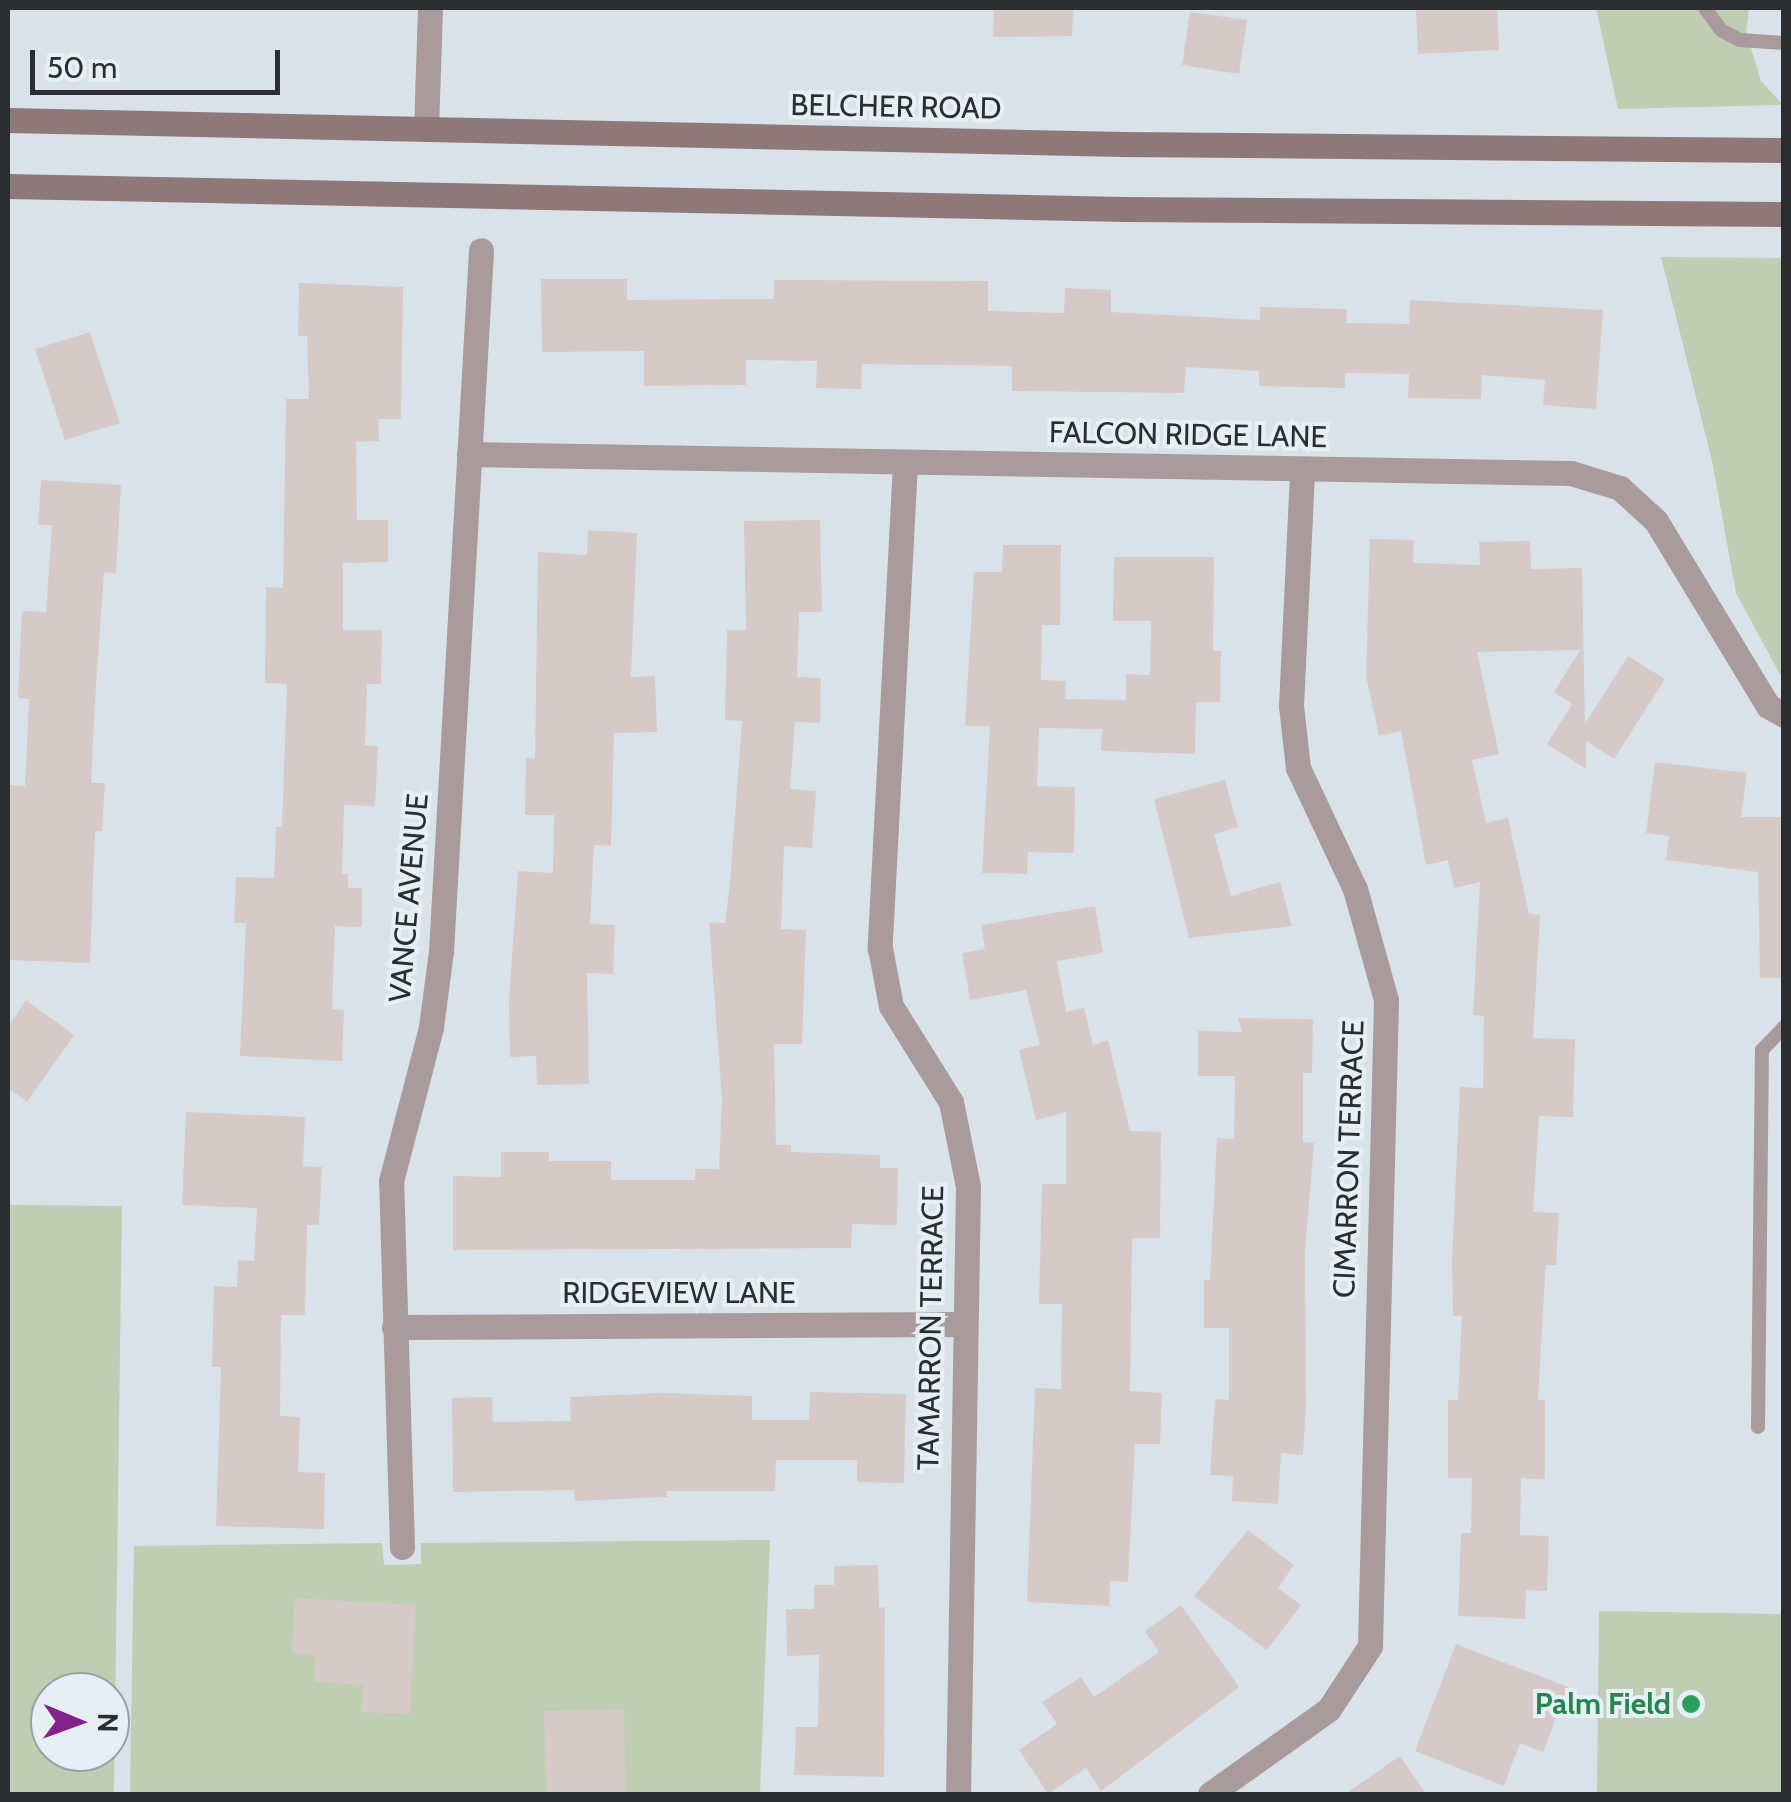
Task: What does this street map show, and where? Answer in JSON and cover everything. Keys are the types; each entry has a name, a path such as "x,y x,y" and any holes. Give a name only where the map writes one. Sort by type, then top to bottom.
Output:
{"main road":[{"name":"BELCHER ROAD","path":"8,120 1784,150"},
{"path":"8,186 1105,209 1784,214"}],"street":[{"path":"426,129 430,8"},
{"name":"VANCE AVENUE","path":"402,1547 391,1181 431,1027 441,951 481,250"},
{"name":"FALCON RIDGE LANE","path":"469,454 1571,473 1620,488 1656,521 1768,706 1784,715"},
{"name":"TAMARRON TERRACE","path":"905,463 880,948 891,1006 951,1102 968,1186 958,1794"},
{"name":"CIMARRON TERRACE","path":"1210,1794 1329,1709 1370,1646 1386,1000 1355,889 1298,768 1291,706 1302,469"},
{"name":"RIDGEVIEW LANE","path":"394,1327 964,1324"}],"lane":[{"path":"1704,8 1740,40 1784,43"},
{"path":"1758,1428 1762,1050 1784,1027"}],"green space":[{"path":"1596,8 1749,8 1746,32 1761,81 1783,105 1618,109"},
{"path":"1661,257 1783,258 1783,680 1736,593 1712,461"},
{"path":"8,1205 122,1206 116,1672 30,1672 30,1772 114,1772 114,1794 8,1794"},
{"path":"770,1540 760,1794 130,1794 134,1546 382,1543 384,1565 421,1564 421,1543"},
{"name":"Palm Field","path":"1599,1611 1783,1614 1783,1794 1597,1794"}],"building":[{"path":"994,8 1073,8 1072,36 993,37"},
{"path":"1416,8 1497,8 1499,50 1418,54"},
{"path":"1190,12 1247,20 1239,74 1182,65"},
{"path":"541,279 627,279 627,300 774,299 774,280 988,281 988,311 1064,313 1065,288 1111,290 1111,312 1260,320 1260,307 1347,309 1346,323 1409,324 1410,300 1603,310 1596,409 1543,405 1545,380 1482,375 1481,399 1408,398 1409,374 1345,373 1345,388 1259,386 1259,371 1186,367 1184,393 1012,391 1012,366 862,364 861,389 816,388 817,361 746,360 746,385 644,386 644,351 542,352"},
{"path":"299,283 403,287 401,419 378,419 379,441 356,442 357,520 388,520 388,562 343,563 343,630 382,630 381,684 367,684 365,745 378,746 375,806 344,805 342,874 348,874 348,888 362,888 362,927 335,926 332,1009 344,1010 342,1061 240,1056 246,923 234,923 236,877 274,878 276,827 282,827 287,684 265,683 266,587 283,588 286,399 309,399 307,336 298,336"},
{"path":"90,332 120,423 65,440 35,349"},
{"path":"41,480 121,485 116,573 104,572 95,701 91,783 105,783 102,831 95,831 90,963 8,960 10,785 25,786 29,699 18,698 22,611 46,612 52,525 38,525"},
{"path":"820,520 822,612 799,612 797,677 821,678 820,723 795,722 790,789 816,791 812,848 784,846 781,929 806,930 802,1044 774,1044 776,1145 791,1145 791,1152 880,1155 880,1168 898,1168 897,1225 852,1224 851,1248 453,1250 453,1176 501,1177 501,1152 549,1152 549,1161 611,1161 611,1180 695,1180 695,1169 719,1169 722,1099 709,922 725,923 742,721 725,720 727,630 746,630 744,521"},
{"path":"588,530 637,533 631,677 655,676 657,732 614,733 611,846 594,845 590,924 615,925 613,974 587,973 589,1084 537,1085 536,1056 510,1057 509,1001 518,871 553,873 554,815 525,815 526,758 535,758 538,552 587,555"},
{"path":"1370,539 1414,540 1413,563 1480,565 1479,542 1530,541 1531,569 1582,568 1585,724 1628,656 1665,679 1614,759 1586,741 1586,769 1547,744 1572,704 1554,692 1580,650 1477,652 1499,754 1472,760 1486,823 1508,818 1529,914 1540,915 1533,1038 1575,1039 1573,1117 1539,1116 1533,1212 1559,1213 1556,1265 1546,1265 1538,1400 1545,1400 1545,1479 1521,1478 1520,1535 1549,1536 1547,1591 1526,1590 1525,1619 1458,1616 1461,1533 1471,1533 1472,1478 1448,1478 1448,1400 1458,1400 1462,1316 1453,1316 1452,1260 1460,1087 1483,1088 1484,1016 1473,1015 1480,882 1454,888 1448,860 1426,865 1401,731 1379,736 1366,676"},
{"path":"1003,545 1061,545 1060,625 1042,625 1041,680 1066,681 1065,699 1126,700 1126,674 1150,675 1151,621 1113,621 1114,557 1214,557 1213,651 1221,651 1220,702 1196,702 1195,754 1101,751 1102,729 1039,728 1037,786 1075,787 1074,853 1028,852 1027,874 982,873 990,726 965,726 974,572 1002,572"},
{"path":"1655,762 1747,773 1741,817 1784,817 1784,978 1760,978 1758,872 1666,860 1669,836 1646,833"},
{"path":"1225,780 1238,827 1214,834 1231,896 1280,882 1292,926 1189,938 1154,799"},
{"path":"1095,906 1103,953 1057,961 1066,1012 1084,1008 1093,1045 1108,1040 1130,1131 1161,1132 1160,1238 1132,1238 1130,1391 1162,1393 1160,1444 1135,1444 1128,1582 1110,1581 1109,1606 1027,1602 1035,1388 1061,1389 1062,1304 1039,1304 1042,1184 1066,1184 1066,1112 1036,1120 1019,1050 1040,1045 1026,990 970,1000 962,953 985,949 981,925"},
{"path":"26,1000 74,1035 27,1102 8,1088 8,1027"},
{"path":"1238,1018 1313,1019 1312,1073 1303,1073 1303,1142 1314,1143 1305,1252 1303,1455 1281,1453 1278,1504 1232,1501 1233,1476 1210,1475 1215,1399 1229,1400 1229,1328 1204,1328 1204,1280 1210,1280 1217,1138 1234,1139 1235,1076 1198,1076 1198,1031 1242,1032"},
{"path":"186,1112 305,1117 303,1166 322,1167 319,1225 307,1225 305,1315 281,1315 280,1416 300,1417 298,1472 325,1473 324,1529 216,1526 221,1367 212,1367 214,1286 237,1287 238,1260 254,1261 257,1208 182,1205"},
{"path":"810,1392 906,1394 904,1483 857,1482 857,1460 776,1460 775,1491 667,1491 667,1497 575,1501 574,1490 453,1492 452,1398 492,1397 493,1422 571,1421 570,1397 662,1393 752,1396 752,1420 809,1420"},
{"path":"1248,1530 1294,1565 1278,1588 1301,1605 1267,1650 1194,1596"},
{"path":"878,1565 879,1608 885,1607 884,1777 794,1775 796,1727 818,1727 819,1655 787,1656 786,1609 814,1609 814,1585 834,1585 834,1566"},
{"path":"295,1598 416,1605 410,1714 361,1712 363,1685 314,1682 316,1655 292,1653"},
{"path":"1181,1605 1239,1687 1101,1791 1086,1768 1048,1794 1019,1750 1057,1724 1042,1702 1081,1677 1094,1697 1159,1652 1145,1631"},
{"path":"1456,1644 1568,1687 1543,1752 1520,1743 1504,1786 1415,1751"},
{"path":"624,1709 625,1794 546,1794 544,1711"},
{"path":"1400,1756 1426,1794 1345,1794"}],"place":[{"name":"Palm Field","path":"1691,1704"}]}
